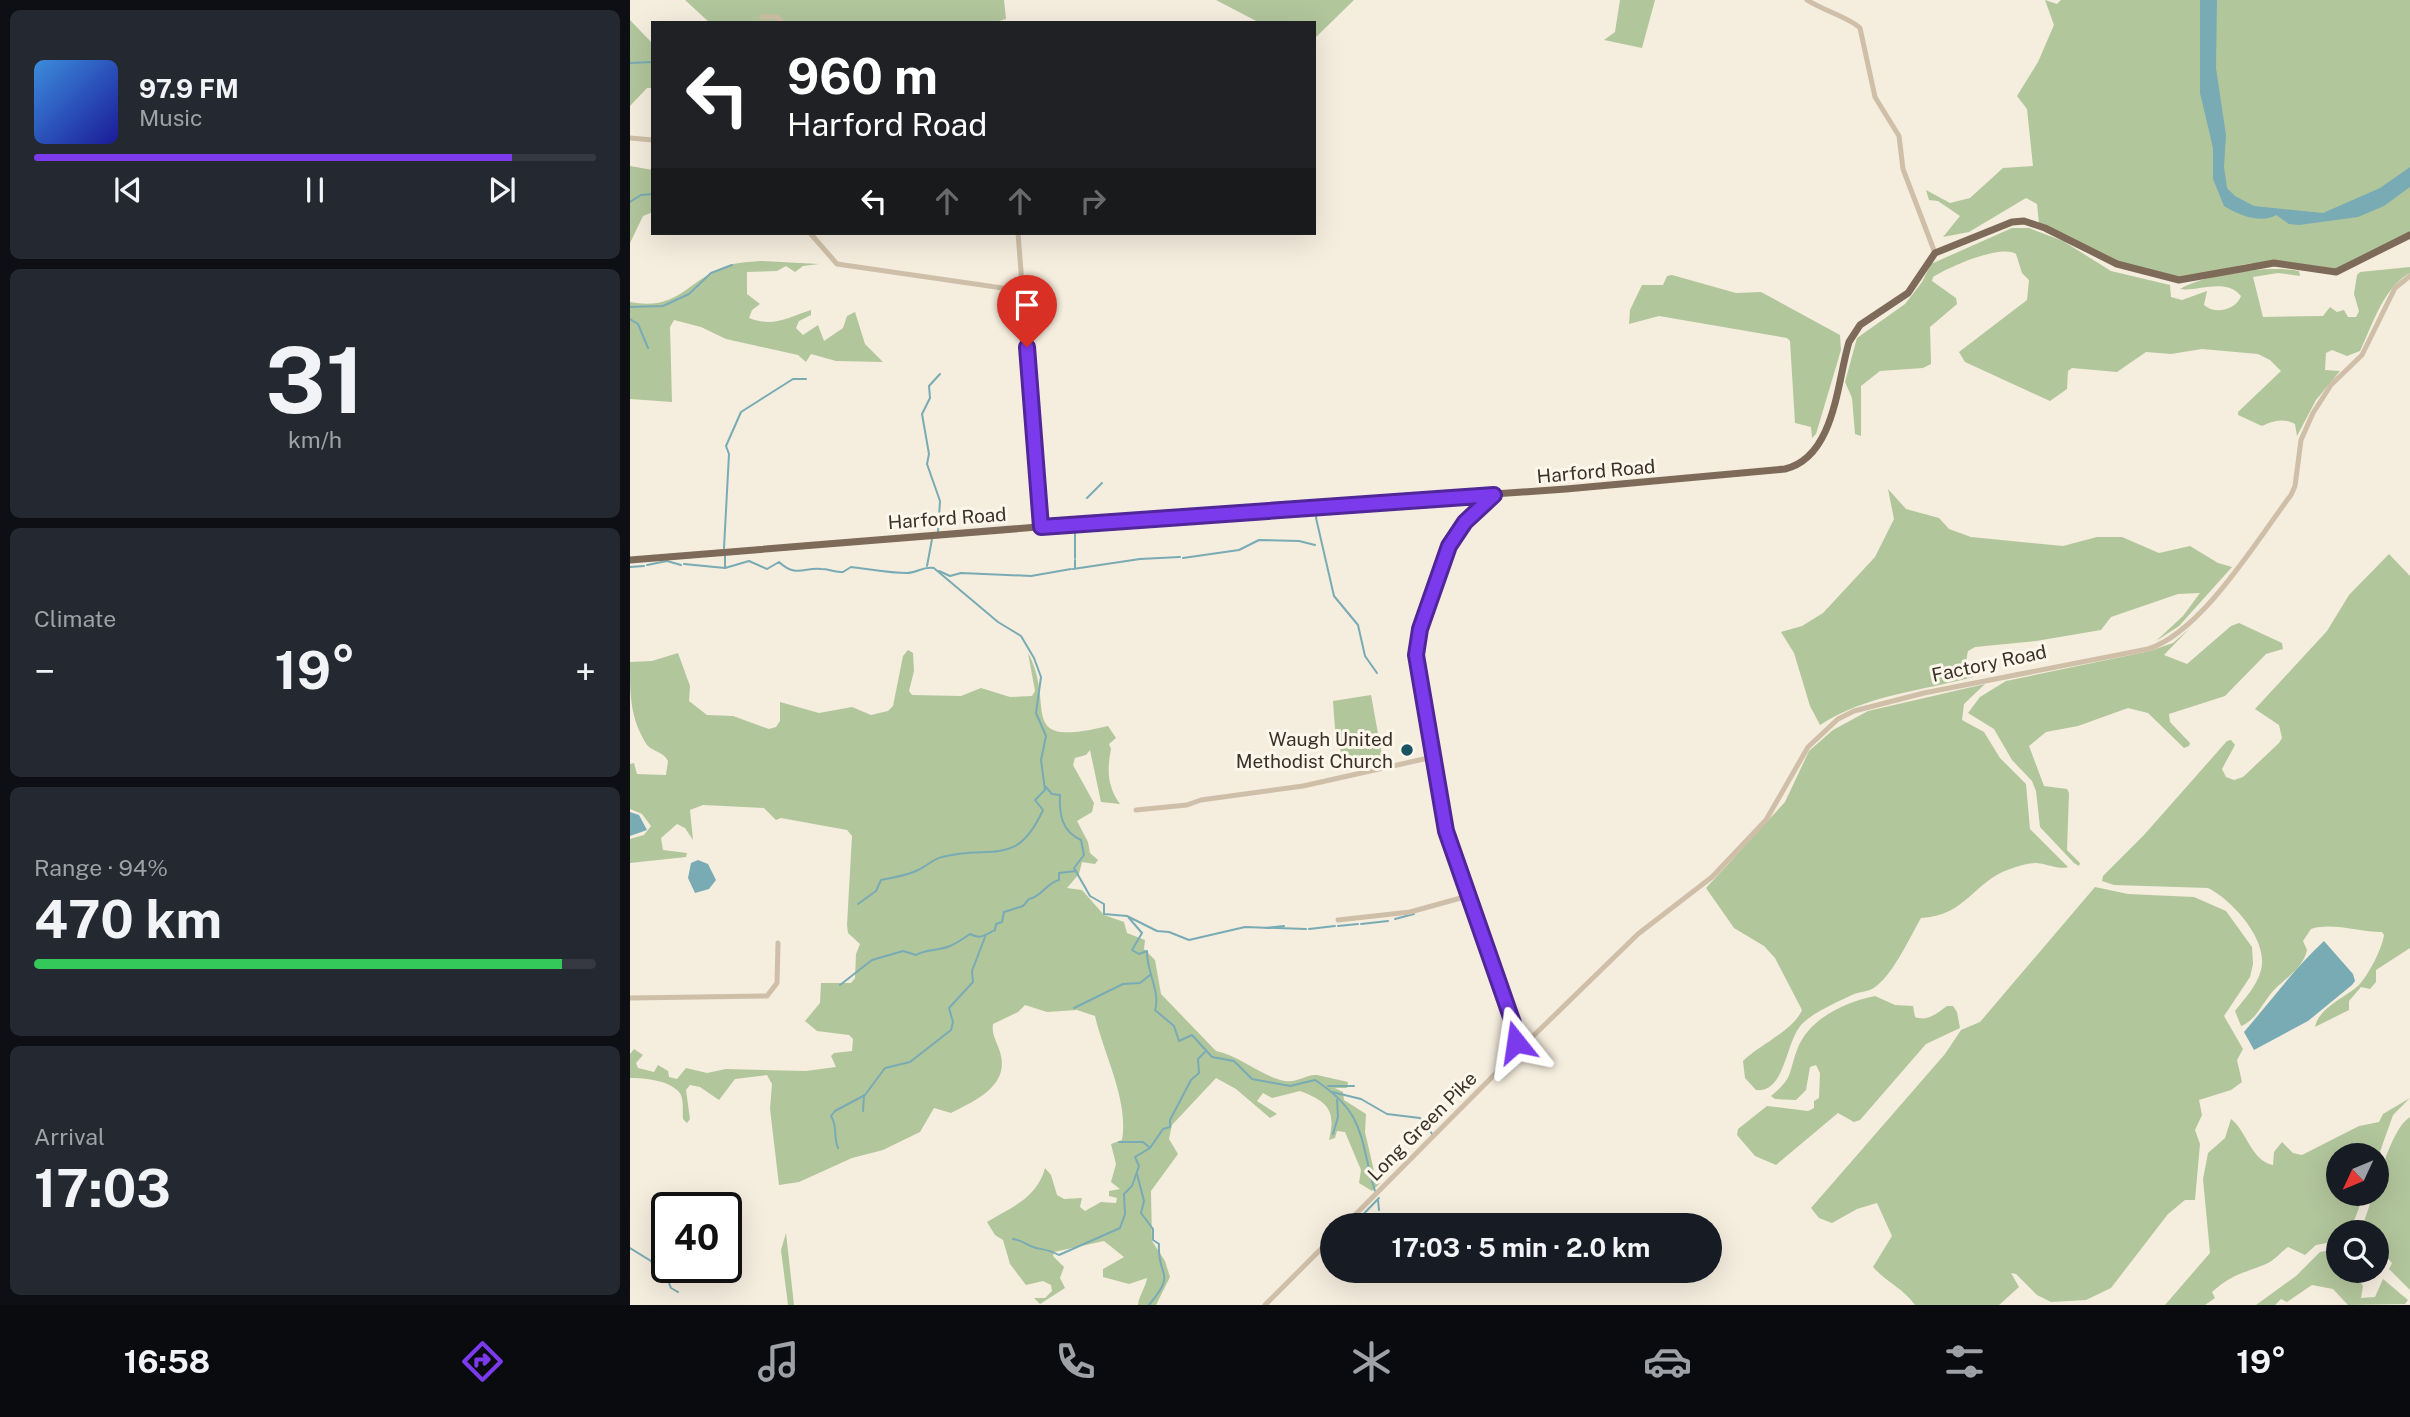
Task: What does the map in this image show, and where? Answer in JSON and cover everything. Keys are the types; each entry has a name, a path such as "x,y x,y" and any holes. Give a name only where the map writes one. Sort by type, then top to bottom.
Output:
{"main road":[{"path":"1935,253 2005,223 2024,221 2070,239 2117,264 2184,280 2238,267 2274,263 2336,272 2361,262 2410,235"},
{"name":"Harford Road","path":"630,560 1494,495 1754,472 1797,465 1812,452 1825,430 1853,334 1863,323 1905,296 1935,253"}],"street":[{"path":"1807,0 1834,16 1852,21 1860,29 1875,97 1899,136 1903,169 1935,253"},
{"path":"762,17 777,17 781,21"},
{"path":"630,138 651,140"},
{"path":"812,235 837,264 1023,291"},
{"path":"1018,235 1041,527"},
{"name":"Factory Road","path":"1515,1050 1524,1045 1638,934 1712,877 1766,820 1808,747 1838,719 1854,711 1924,693 2148,649 2180,632 2241,564 2291,495 2301,440 2319,402 2362,355 2393,292 2410,276"},
{"path":"1494,495 1468,519 1452,540 1418,635 1417,659 1444,825 1513,1023 1515,1050"},
{"path":"1136,810 1187,805 1201,800 1303,786 1433,757"},
{"path":"1338,920 1410,912 1468,896"},
{"path":"630,998 766,996 777,983 778,943"},
{"name":"Long Green Pike","path":"1357,1213 1457,1115 1515,1050"},
{"path":"1265,1305 1320,1250"}],"green space":[{"path":"685,0 1004,0 1006,19 999,21 708,21"},
{"path":"1216,0 1354,0 1316,37 1316,21 1256,21"},
{"path":"1620,0 1655,0 1642,48 1604,40 1615,32"},
{"path":"2045,0 2057,4 2061,0 2410,0 2410,232 2338,269 2278,261 2246,264 2184,278 2117,262 2039,223 2037,204 2026,198 1969,232 1943,237 1960,216 1938,201 1929,200 1926,190 1950,203 1970,198 2003,168 2033,166 2027,109 2017,96 2038,62 2054,25"},
{"path":"630,20 651,42 651,88 647,88 630,106"},
{"path":"630,166 651,170 651,213 643,216 630,243"},
{"path":"2012,228 2029,228 2063,241 2111,271 2170,285 2171,297 2182,300 2207,291 2204,305 2214,310 2230,308 2241,296 2235,290 2220,286 2180,289 2206,279 2239,272 2272,269 2299,271 2300,276 2278,273 2253,277 2263,317 2323,316 2330,307 2337,312 2344,310 2348,317 2356,317 2359,311 2354,294 2357,275 2360,272 2410,267 2410,273 2386,297 2360,351 2347,356 2332,350 2326,353 2325,370 2340,371 2316,400 2297,436 2295,424 2291,422 2278,420 2262,426 2238,415 2281,371 2270,360 2258,354 2202,349 2171,354 2146,352 2117,372 2072,368 2068,371 2067,389 2050,401 1965,362 1959,352 2027,300 2029,280 2022,273 2016,254 1987,254 1933,277 1932,281 1956,298 1957,304 1930,327 1931,364 1923,368 1880,371 1861,386 1861,436 1855,434 1852,398 1845,382 1857,338 1905,304 1922,282 1931,264"},
{"path":"762,261 819,264 803,266 795,272 786,266 777,271 747,272 747,294 760,304 752,310 749,318 774,322 811,310 811,315 799,321 796,328 803,335 818,325 824,341 843,328 847,316 855,312 865,344 883,362 836,361 811,354 806,362 798,355 726,339 701,327 674,320 670,327 672,402 630,399 630,302 646,304 671,299 724,267"},
{"path":"1672,275 1736,293 1761,292 1840,335 1841,350 1816,434 1812,438 1811,427 1795,423 1790,341 1787,338 1659,316 1629,324 1630,310 1642,285 1663,285 1667,276"},
{"path":"1888,489 1906,509 1939,518 1949,529 1971,537 2063,546 2097,537 2122,537 2159,553 2190,546 2218,563 2232,567 2179,626 2156,641 2183,616 2200,593 2178,594 2111,617 2101,630 2036,641 1975,647 1968,651 1967,660 1973,677 1875,700 1820,725 1810,706 1794,653 1781,632 1802,626 1823,613 1875,557 1894,519"},
{"path":"2389,554 2410,576 2410,948 2376,970 2376,982 2370,989 2361,987 2349,1001 2349,1010 2315,1027 2327,1008 2363,980 2378,954 2384,935 2382,932 2336,927 2311,929 2303,941 2307,950 2302,962 2275,989 2260,1010 2241,1026 2235,1011 2257,981 2262,958 2254,934 2237,911 2208,888 2114,885 2102,881 2103,876 2144,835 2227,741 2231,740 2235,745 2222,769 2226,777 2234,780 2243,777 2279,743 2282,738 2279,725 2255,709 2327,631 2349,595"},
{"path":"2239,623 2282,643 2283,649 2266,654 2225,696 2169,714 2170,722 2190,743 2189,746 2184,748 2148,713 2128,708 2078,726 2046,732 2029,746 2044,786 2067,789 2069,793 2067,850 2080,863 2079,866 2074,863 2040,827 2036,791 2032,781 2012,760 1994,729 1968,713 1980,697 2006,681 2150,651 2173,643 2189,629 2164,655 2187,664 2231,626"},
{"path":"908,650 913,653 914,671 909,691 912,695 961,696 981,688 1010,697 1032,696 1035,691 1028,653 1036,672 1043,718 1049,727 1060,732 1078,732 1108,726 1116,738 1109,744 1109,777 1120,804 1101,802 1090,750 1086,755 1075,758 1073,765 1094,803 1092,812 1077,821 1088,842 1090,853 1098,860 1095,864 1082,862 1079,874 1067,888 1082,890 1104,915 1124,922 1127,933 1145,940 1144,949 1155,960 1161,994 1216,1051 1285,1081 1317,1075 1348,1082 1347,1088 1335,1088 1343,1092 1344,1100 1366,1114 1365,1132 1376,1180 1380,1183 1372,1191 1359,1183 1361,1170 1345,1132 1337,1131 1335,1138 1329,1140 1331,1115 1318,1099 1300,1091 1272,1098 1263,1093 1257,1101 1277,1114 1270,1118 1236,1089 1216,1078 1172,1125 1169,1139 1178,1154 1151,1191 1152,1241 1165,1261 1170,1277 1156,1305 1138,1305 1147,1278 1129,1284 1103,1277 1103,1269 1124,1257 1104,1241 1054,1252 1053,1256 1064,1267 1060,1278 1065,1288 1040,1304 1034,1298 1045,1298 1052,1291 1051,1285 1043,1281 1026,1285 1010,1264 1003,1240 995,1235 987,1222 1030,1194 1045,1168 1051,1175 1057,1195 1064,1199 1082,1198 1080,1207 1085,1211 1101,1202 1116,1203 1117,1198 1109,1196 1109,1191 1120,1189 1111,1182 1116,1164 1111,1144 1122,1140 1122,1110 1095,1016 1077,1010 1047,1012 1025,1005 1018,1012 993,1024 1002,1067 994,1085 987,1092 951,1113 934,1108 920,1132 883,1150 852,1158 799,1182 779,1185 770,1109 772,1084 767,1075 735,1079 719,1100 700,1087 690,1085 686,1090 690,1119 687,1123 683,1119 682,1097 673,1087 656,1080 630,1078 630,1054 634,1049 643,1055 636,1063 638,1068 654,1072 658,1065 668,1071 669,1077 677,1079 686,1068 707,1073 726,1069 806,1071 836,1067 831,1056 834,1053 852,1051 853,1039 849,1035 817,1031 805,1021 820,1003 821,983 851,983 855,978 856,954 860,944 848,933 847,925 852,836 847,830 781,818 776,820 764,808 703,805 690,810 693,840 685,828 677,824 661,838 663,850 687,853 686,857 630,863 630,839 644,835 651,826 642,814 630,809 630,764 634,763 637,774 666,775 668,761 647,745 637,725 631,696 630,662 652,661 678,653 690,686 689,701 707,715 733,716 769,729 776,727 780,721 780,702 819,713 852,707 871,715 888,711 893,706 903,656"},
{"path":"1985,684 1964,704 1962,720 1984,732 2000,758 2026,784 2030,829 2068,867 2037,863 2013,868 1987,881 1949,911 1921,918 1900,957 1879,984 1832,1004 1801,1025 1779,1076 1766,1089 1756,1090 1745,1078 1743,1061 1784,1031 1802,1010 1775,958 1764,946 1734,928 1706,888 1785,802 1809,751 1833,730 1868,711"},
{"path":"1371,695 1383,761 1346,771 1335,729 1333,701"},
{"path":"2095,887 2128,894 2194,897 2226,911 2252,947 2253,964 2250,977 2224,1016 2243,1049 2237,1060 2242,1082 2231,1090 2199,1100 2202,1115 2195,1130 2200,1144 2195,1200 2185,1200 2168,1214 2111,1288 2086,1300 2051,1302 2037,1295 2016,1274 2011,1273 2019,1287 1999,1305 1915,1305 1873,1267 1892,1236 1877,1203 1857,1209 1832,1223 1819,1218 1811,1208 1945,1054 1961,1030 1980,1022"},
{"path":"1875,996 1895,1005 1913,1006 1915,1017 1920,1018 1928,1018 1947,1006 1953,1006 1960,1028 1926,1044 1860,1120 1854,1122 1838,1113 1776,1165 1755,1156 1737,1135 1738,1129 1767,1106 1808,1111 1814,1108 1814,1101 1819,1098 1820,1073 1816,1065 1810,1067 1806,1090 1796,1100 1775,1099 1771,1096 1787,1079 1802,1039 1829,1014"},
{"path":"2410,1098 2393,1115 2383,1143 2326,1143 2326,1206 2360,1206 2354,1220 2326,1220 2326,1243 2316,1245 2305,1255 2288,1247 2269,1263 2226,1281 2212,1292 2215,1298 2205,1305 2165,1305 2210,1253 2203,1179 2208,1153 2225,1138 2231,1119 2259,1158 2273,1165 2274,1152 2282,1142 2293,1153 2302,1155 2359,1126 2379,1122 2383,1114"},
{"path":"2410,1117 2410,1290 2389,1269 2392,1263 2389,1260 2389,1220 2365,1220 2370,1206 2389,1206 2389,1150 2402,1125"},
{"path":"786,1233 794,1305 788,1305 781,1250"},
{"path":"2326,1251 2326,1283 2361,1283 2361,1298 2375,1297 2381,1283 2388,1283 2408,1300 2405,1304 2348,1305 2333,1289 2312,1285 2287,1302 2281,1299 2275,1305 2256,1305 2296,1276 2320,1252"}],"water":[{"path":"2200,0 2217,0 2216,68 2226,135 2224,167 2227,188 2235,196 2254,206 2323,213 2380,188 2410,167 2410,187 2384,206 2358,217 2299,225 2289,224 2276,215 2264,219 2250,217 2224,206 2213,179 2213,148 2200,93"},
{"path":"630,812 639,815 647,830 630,836"},
{"path":"698,860 708,864 716,880 709,889 695,893 688,878 691,863"},
{"path":"2324,941 2353,974 2355,981 2308,1021 2254,1050 2244,1032 2292,974"}],"waterway":[{"path":"630,63 651,62"},
{"path":"630,202 641,195 651,194"},
{"path":"630,307 663,306 689,294 711,273 732,265"},
{"path":"630,319 638,324 648,348"},
{"path":"938,532 940,501 927,464 929,454 922,414 930,398 929,386 940,374"},
{"path":"724,548 729,454 726,446 741,412 793,379 806,379"},
{"path":"1087,498 1102,483"},
{"path":"1326,510 1317,511 1316,518 1334,596 1358,625 1365,656 1377,673"},
{"path":"1075,558 1075,531 1083,527"},
{"path":"927,566 932,539"},
{"path":"1183,558 1239,550 1259,540 1299,541 1315,545"},
{"path":"725,556 725,567"},
{"path":"1073,569 1140,559 1180,557"},
{"path":"1075,560 1075,568"},
{"path":"647,565 667,561 681,565"},
{"path":"684,564 725,568 749,561 767,569 779,562 796,571 824,569 843,572 851,567 907,573 934,568"},
{"path":"630,567 644,566"},
{"path":"858,904 876,891 881,880 914,872 939,858 1001,851 1012,847 1023,840 1043,810 1035,800 1045,790 1041,760 1046,736 1036,713 1041,677 1034,658 1021,636 998,622 935,569"},
{"path":"939,571 950,576 961,573 1031,576 1071,569"},
{"path":"1045,786 1052,794 1060,795 1063,822 1070,832 1081,840 1084,855 1074,868 1090,896 1104,904 1104,914 1127,916 1157,931 1169,932 1189,940 1245,927 1306,929"},
{"path":"840,985 872,960 903,951 916,955 950,946 970,934 977,937 986,935 995,930 996,924 1002,922 1004,912 1023,906 1029,899 1059,880 1059,873 1076,871"},
{"path":"1395,919 1414,914"},
{"path":"1129,918 1142,933 1132,950 1139,954 1147,951 1156,996 1155,1010 1174,1026 1179,1041 1192,1035 1212,1057 1234,1061 1252,1079 1290,1086 1315,1080 1332,1092 1353,1116 1359,1129 1375,1191"},
{"path":"1361,924 1388,921"},
{"path":"1338,926 1358,924"},
{"path":"1266,928 1284,926"},
{"path":"1309,929 1335,926"},
{"path":"838,1148 831,1116 835,1111 865,1095 885,1068 910,1062 951,1030 953,1022 949,1008 973,982 972,971 985,937"},
{"path":"1074,1008 1123,984 1140,983 1150,975"},
{"path":"1013,1239 1059,1255 1120,1228 1125,1214 1124,1194 1132,1186 1139,1166 1135,1157 1150,1148 1163,1129 1170,1127 1170,1120 1191,1080 1199,1073 1198,1059 1205,1052"},
{"path":"1328,1086 1354,1086"},
{"path":"1332,1092 1361,1099 1387,1114 1420,1118 1433,1135"},
{"path":"863,1111 864,1095"},
{"path":"1333,1134 1338,1117 1337,1100"},
{"path":"1119,1142 1143,1142 1149,1147"},
{"path":"1137,1174 1144,1201 1141,1213 1153,1229 1153,1240 1159,1244 1164,1274 1163,1286 1149,1305"},
{"path":"1365,1213 1379,1198"},
{"path":"1378,1200 1379,1210"},
{"path":"630,1248 651,1261 655,1270 665,1273 671,1288 678,1292"}],"place":[{"name":"Waugh United Methodist Church","path":"1407,750"}],"route":[{"path":"1027,347 1041,527 1247,510 1494,495 1465,522 1449,546 1435,593 1420,629 1416,655 1446,831 1513,1023 1516,1042"}]}
